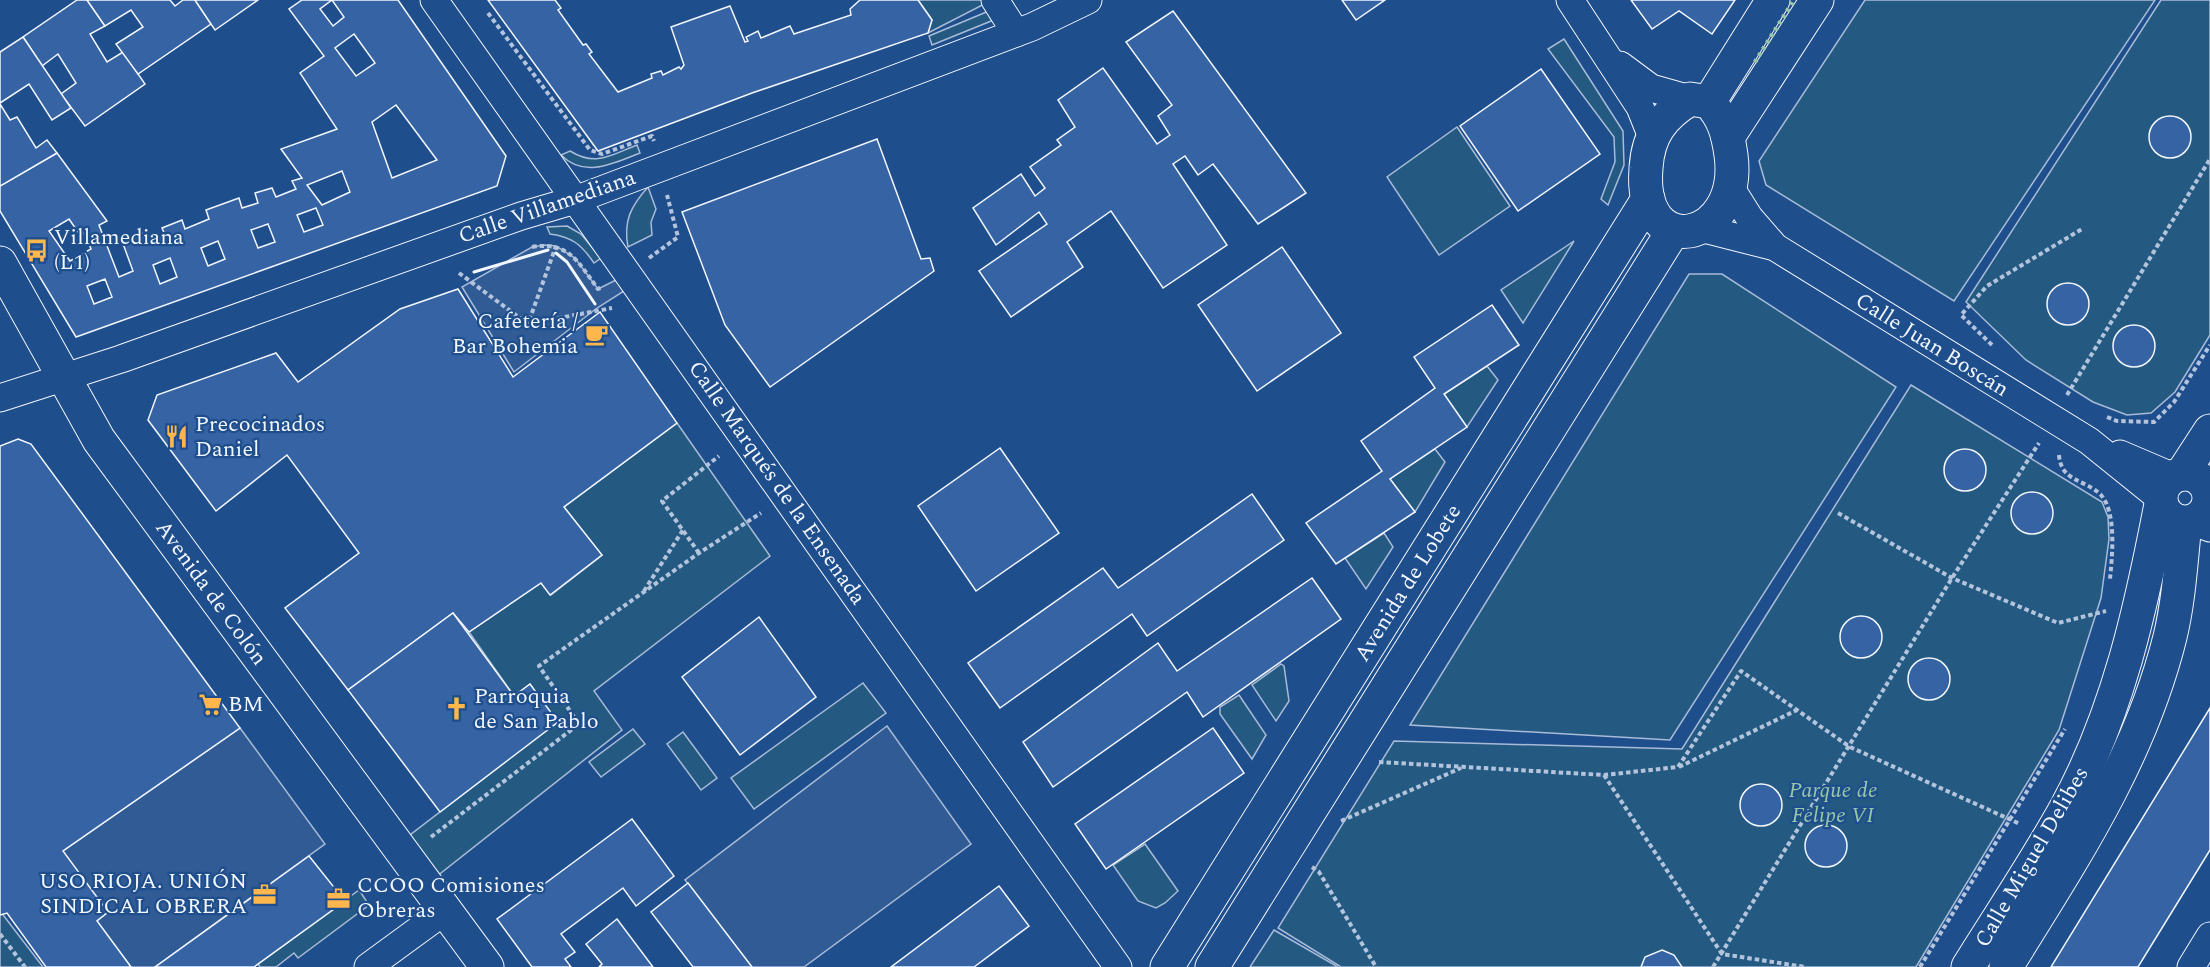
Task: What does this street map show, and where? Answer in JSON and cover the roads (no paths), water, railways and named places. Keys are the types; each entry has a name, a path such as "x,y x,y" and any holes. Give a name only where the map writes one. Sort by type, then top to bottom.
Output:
{"main road":[{"path":"1700,100 1722,116 1732,163 1732,190 1714,220 1687,230 1655,219 1648,198 1645,174 1652,137 1670,111 1700,100 1773,0"},
{"path":"1728,137 1817,0"},
{"name":"Avenida de Lobete","path":"1167,967 1648,198"},
{"name":"Avenida de Lobete","path":"1212,967 1342,760 1687,230"},
{"name":"Avenida de Colón","path":"0,263 66,377 99,440 487,967"},
{"path":"2191,499 2210,431"},
{"name":"Calle Miguel Delibes","path":"1968,967 2067,807 2102,729 2135,631 2191,499"},
{"name":"Calle Miguel Delibes","path":"2006,967 2100,814 2136,737 2169,639 2176,607 2191,499"}],"street":[{"name":"Calle Marqués de la Ensenada","path":"434,0 1118,967"},
{"path":"995,0 1016,33"},
{"name":"Calle Villamediana","path":"0,398 66,377 521,216 575,200 1042,23 1088,0"},
{"path":"1570,0 1640,107 1652,137"},
{"path":"1606,55 1652,88 1700,100"},
{"name":"Calle Juan Boscán","path":"1732,190 1749,217 1775,247 2070,422 2191,499"},
{"name":"Calle Juan Boscán","path":"1687,230 1775,247"},
{"path":"368,967 446,910"},
{"path":"2191,967 2210,936"}],"place":[{"name":"Villamediana (L1)","path":"36,250"},
{"name":"Cafetería / Bar Bohemia","path":"596,334"},
{"name":"Precocinados Daniel","path":"177,437"},
{"name":"BM","path":"210,704"},
{"name":"Parroquia de San Pablo","path":"456,709"},
{"name":"USO RIOJA. UNIÓN SINDICAL OBRERA","path":"265,894"},
{"name":"CCOO Comisiones Obreras","path":"339,898"}],"park label":[{"name":"Parque de Felipe VI","path":"1833,802"}]}
